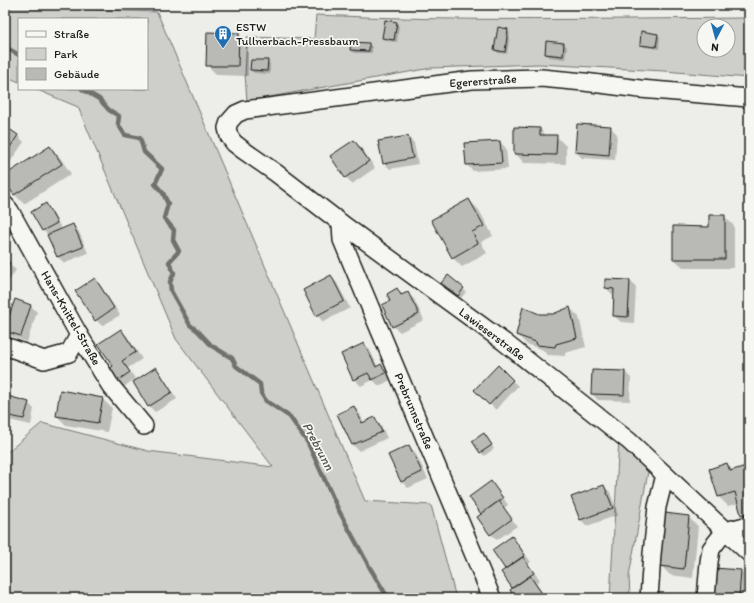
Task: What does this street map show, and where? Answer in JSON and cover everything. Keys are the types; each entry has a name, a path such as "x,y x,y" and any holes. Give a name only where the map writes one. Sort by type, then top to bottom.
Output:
{"street":[{"name":"Egererstraße","path":"227,128 229,122 236,114 245,110 472,80 541,78 640,89 749,98"},
{"name":"Lawieserstraße","path":"227,128 229,136 234,143 243,150 504,342 630,441 749,553"},
{"name":"Hans-Knittel-Straße","path":"5,205 79,335 110,385 144,426"},
{"name":"Prebrunnstraße","path":"341,223 342,240 492,598"},
{"path":"5,346 44,360 69,353 79,335"},
{"path":"649,598 657,507 665,475"},
{"path":"706,598 711,549 726,531 749,525"}],"green space":[{"path":"5,6 157,12 365,501 431,505 456,598 5,598 5,454 42,423 148,451 273,467 176,339 78,107 37,90 148,90 148,18 18,18 18,82 5,76"},
{"path":"316,15 424,19 696,18 696,58 736,58 736,18 749,18 749,78 664,71 539,64 431,68 247,101 245,74 247,37 314,39"},
{"path":"619,439 649,466 629,576 630,598 610,598"}],"building":[{"path":"385,20 397,22 394,40 382,38"},
{"path":"498,27 508,29 505,52 494,50"},
{"path":"641,31 658,34 656,47 640,45"},
{"name":"ESTW Tullnerbach-Pressbaum","path":"207,32 239,33 238,66 206,66"},
{"path":"546,41 564,43 563,56 545,54"},
{"path":"351,42 369,43 369,51 350,50"},
{"path":"251,60 268,60 267,71 250,70"},
{"path":"577,124 611,126 609,155 575,152"},
{"path":"5,126 18,135 5,155"},
{"path":"514,127 540,128 540,135 557,135 556,155 514,154"},
{"path":"408,136 413,158 383,164 378,141"},
{"path":"354,140 369,161 345,178 330,156"},
{"path":"500,141 502,163 466,165 464,143"},
{"path":"50,146 62,164 14,195 5,182 5,175"},
{"path":"469,199 484,226 472,232 478,243 452,258 431,220"},
{"path":"46,203 57,223 42,231 31,212"},
{"path":"709,215 725,215 725,259 673,259 673,226 709,227"},
{"path":"73,224 83,247 57,257 47,235"},
{"path":"5,259 10,263 5,271"},
{"path":"331,275 344,301 316,316 303,290"},
{"path":"448,275 464,288 458,296 441,283"},
{"path":"95,278 114,308 95,321 75,291"},
{"path":"605,279 630,280 628,317 613,316 614,289 605,288"},
{"path":"397,288 401,295 408,292 419,314 392,327 382,305 390,301 387,294"},
{"path":"15,299 31,305 21,336 5,331 5,318 8,319"},
{"path":"523,307 539,314 553,314 570,307 577,338 556,344 555,347 537,345 536,342 516,335"},
{"path":"121,329 136,352 122,361 130,372 117,381 109,369 113,366 98,344"},
{"path":"364,343 376,367 381,364 386,373 372,380 368,373 353,380 341,354"},
{"path":"498,365 513,380 489,405 474,390"},
{"path":"156,367 172,392 148,407 133,382"},
{"path":"592,370 625,371 624,395 591,394"},
{"path":"60,390 103,398 98,423 56,416"},
{"path":"8,396 29,402 24,419 5,415 5,403"},
{"path":"354,406 362,423 375,417 382,432 352,445 337,414"},
{"path":"484,433 492,445 480,453 472,441"},
{"path":"409,445 422,472 401,482 388,455"},
{"path":"727,463 730,471 749,465 749,513 741,515 735,492 718,497 709,469"},
{"path":"491,481 503,498 481,514 469,497"},
{"path":"604,485 613,508 580,520 571,497"},
{"path":"499,501 512,519 490,535 477,517"},
{"path":"665,513 689,516 684,569 659,566"},
{"path":"512,536 525,555 505,569 492,550"},
{"path":"523,557 534,573 512,588 501,572"},
{"path":"714,568 741,570 739,598 712,598"},
{"path":"530,576 543,595 538,598 515,598 510,590"}],"waterway":[{"name":"Prebrunn","path":"5,47 18,54"},
{"name":"Prebrunn","path":"84,90 99,99 109,110 119,116 118,124 125,135 140,138 144,152 162,169 155,184 163,193 168,204 164,218 174,230 173,240 179,251 169,262 174,273 170,282 171,291 190,325 212,346 232,358 236,366 260,384 261,393 266,401 290,417 308,443 338,509 388,598"}],"place":[{"name":"ESTW Tullnerbach-Pressbaum","path":"223,49"}]}
